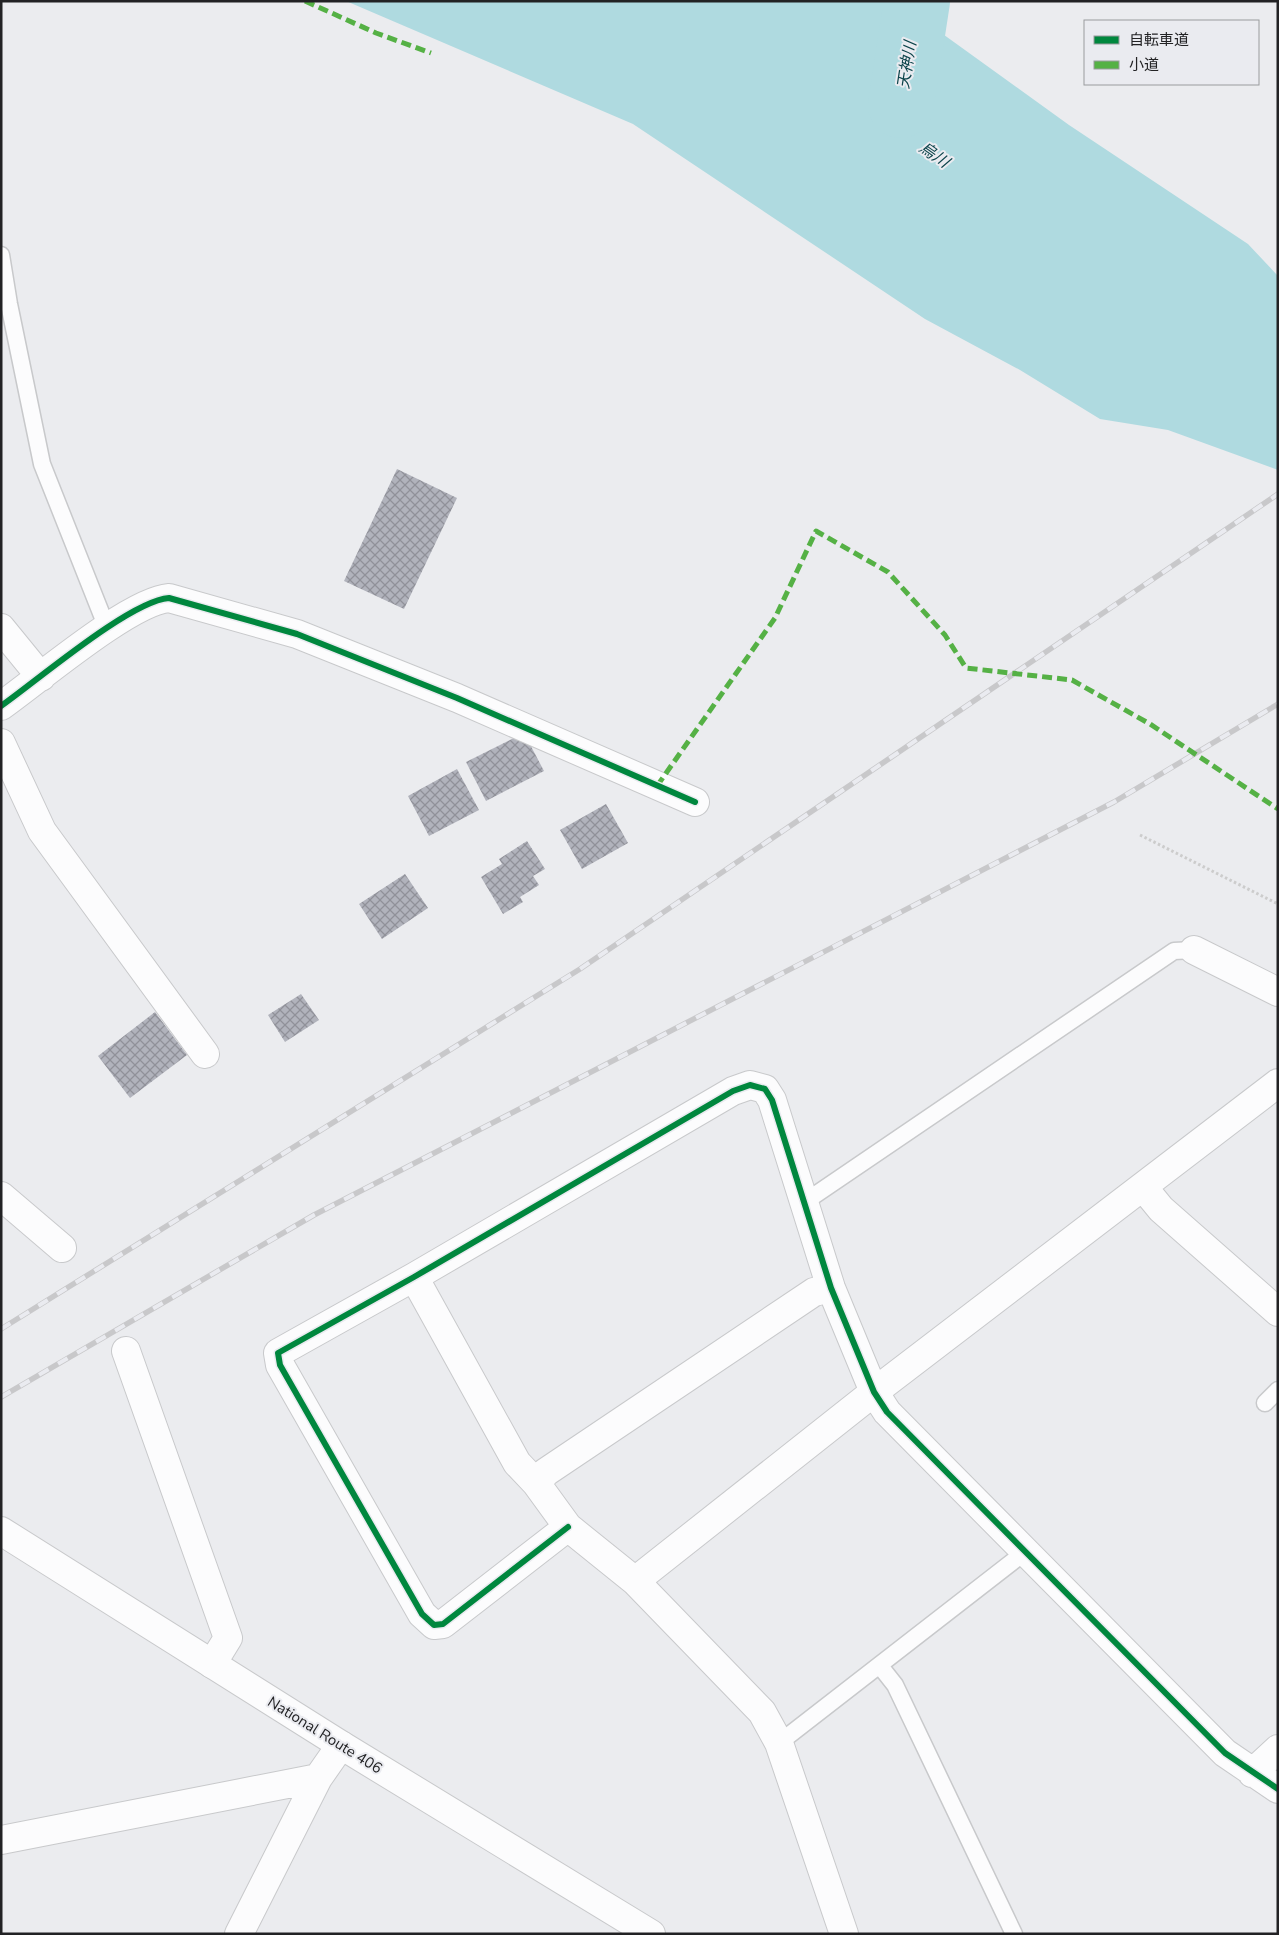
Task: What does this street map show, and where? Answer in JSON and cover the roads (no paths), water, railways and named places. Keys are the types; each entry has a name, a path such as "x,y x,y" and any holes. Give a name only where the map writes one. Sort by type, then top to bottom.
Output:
{"main road":[{"path":"1,706 106,628 140,606 157,599 169,598 297,634 457,698 696,802"},
{"path":"1,628 41,677"},
{"path":"1,743 42,831 205,1054"},
{"path":"1194,950 1278,992"},
{"path":"635,1581 874,1392 1278,1082"},
{"path":"568,1527 443,1624 434,1625 422,1614 280,1366 278,1353 414,1277 733,1091 750,1085 765,1089 772,1100 831,1288 874,1392 887,1412 1225,1753 1278,1789"},
{"path":"1143,1187 1161,1210 1278,1312"},
{"path":"1,1196 62,1248"},
{"path":"414,1277 517,1463 536,1483 568,1527 635,1581 740,1687 762,1712 779,1742 844,1934"},
{"path":"536,1483 546,1472 814,1292 831,1288"},
{"path":"126,1351 228,1638 212,1664"},
{"name":"National Route 406","path":"1,1531 341,1745 651,1934"},
{"path":"239,1934 318,1778 341,1745"},
{"path":"1252,1773 1278,1750"},
{"path":"2,1837 318,1778"}],"lane":[{"path":"1,255 9,304 42,464 106,628"},
{"path":"802,1200 815,1195 1174,951 1194,950"},
{"path":"1265,1403 1278,1390"},
{"path":"779,1742 880,1666 1025,1552"},
{"path":"880,1666 895,1685 1014,1934"}],"water":[{"name":"烏川","path":"346,1 897,1 1069,125 1248,244 1278,276 1278,470 1168,430 1100,419 1020,370 925,319 633,124"}],"waterway":[{"name":"天神川","path":"901,105 917,1"}],"railway":[{"path":"1,1329 580,969 1278,494"},
{"path":"1,1397 314,1215 1114,802 1278,704"}]}
